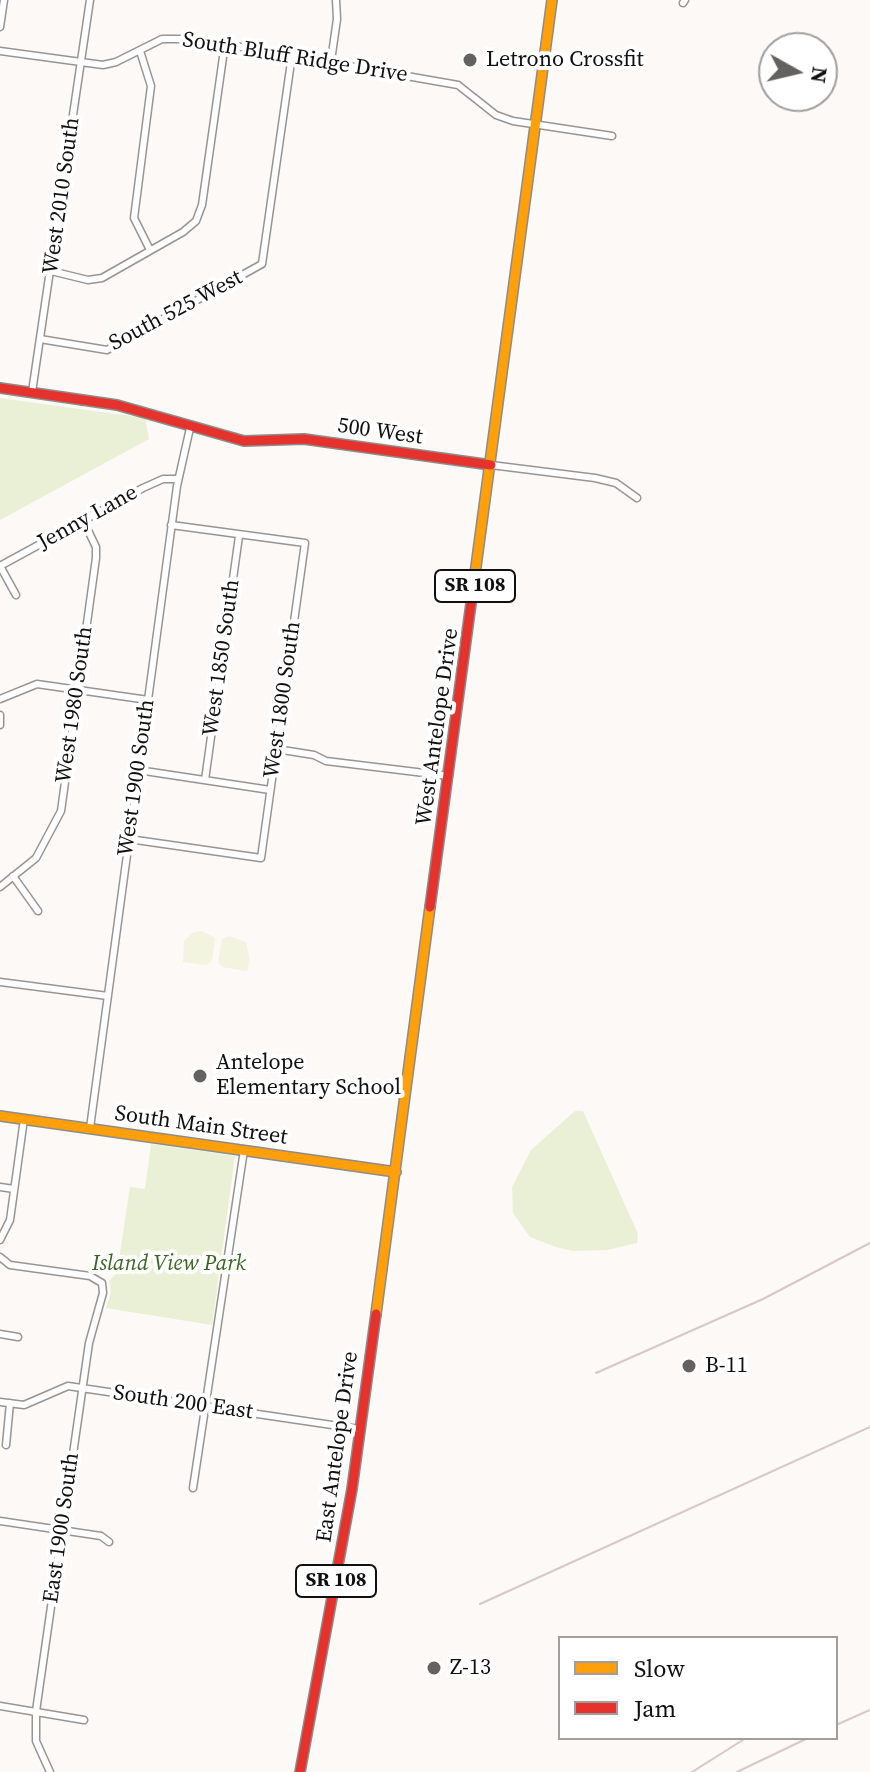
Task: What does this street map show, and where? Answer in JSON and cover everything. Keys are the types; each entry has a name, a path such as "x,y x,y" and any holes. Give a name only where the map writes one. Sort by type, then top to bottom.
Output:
{"main road":[{"name":"West Antelope Drive","path":"396,1172 552,0"},
{"name":"500 West","path":"0,388 117,405 244,441 304,439 491,465"},
{"name":"South Main Street","path":"0,1116 396,1172"},
{"name":"East Antelope Drive","path":"300,1772 342,1550 396,1172"}],"street":[{"path":"0,27 4,0"},
{"name":"West 2010 South","path":"32,392 90,0"},
{"path":"331,61 337,19 336,0"},
{"name":"South Bluff Ridge Drive","path":"0,51 81,62 116,62 162,39 177,37 225,43 458,85 496,115 536,125 612,136"},
{"path":"51,271 96,279 196,221 202,205 225,43"},
{"path":"140,51 151,86 134,218 150,250"},
{"name":"South 525 West","path":"40,339 98,350 116,347 262,264 292,55"},
{"name":"West 1900 South","path":"90,1128 171,525 190,428"},
{"name":"500 West","path":"491,465 595,478 616,483 637,498"},
{"name":"Jenny Lane","path":"0,566 143,488 163,479 178,479"},
{"name":"West 1980 South","path":"0,887 36,858 61,811 96,558 96,547 83,520"},
{"path":"171,525 239,536"},
{"name":"West 1800 South","path":"129,839 261,858 305,543 239,536"},
{"name":"West 1850 South","path":"205,780 239,536"},
{"path":"0,566 16,595"},
{"path":"0,699 37,684 148,700"},
{"path":"0,715 0,725"},
{"path":"276,749 314,755 326,761 450,777"},
{"path":"138,770 270,790"},
{"path":"13,876 38,911"},
{"path":"0,982 108,996"},
{"path":"0,1240 10,1220 24,1119"},
{"path":"193,1488 244,1150"},
{"path":"0,1187 14,1189"},
{"name":"East 1900 South","path":"0,1257 10,1265 90,1276 102,1283 103,1293 89,1343 36,1711 36,1741 50,1772"},
{"path":"0,1334 18,1337"},
{"name":"South 200 East","path":"0,1402 37,1402 68,1386 359,1429"},
{"path":"6,1445 10,1403"},
{"path":"0,1521 101,1536 109,1542"},
{"path":"0,1706 84,1720"}],"green space":[{"path":"0,398 145,418 149,439 0,520"},
{"path":"202,931 215,938 212,960 207,965 183,962 184,941 192,933"},
{"path":"229,936 246,942 250,960 247,971 222,967 218,962 222,939"},
{"path":"575,1111 583,1111 638,1234 637,1243 607,1250 573,1251 556,1247 530,1237 513,1213 512,1187 531,1150"},
{"name":"Island View Park","path":"151,1144 235,1156 212,1325 106,1308 111,1292 109,1281 117,1273 130,1187 145,1189"}],"railway":[{"path":"596,1373 763,1299 870,1243"},
{"path":"480,1604 870,1427"},
{"path":"838,1724 870,1710"},
{"path":"692,1772 743,1740"},
{"path":"737,1772 804,1740"}],"traffic: slow":[{"path":"475,574 552,0"},
{"path":"376,1314 430,907"},
{"path":"0,1116 396,1172"}],"traffic: jam":[{"path":"0,388 117,405 244,441 304,439 491,465"},
{"path":"430,907 475,574"},
{"path":"300,1772 352,1489 376,1314"}],"place":[{"name":"Letrono Crossfit","path":"470,60"},
{"name":"Antelope Elementary School","path":"200,1076"},
{"name":"B-11","path":"689,1366"},
{"name":"Z-13","path":"434,1668"}]}
